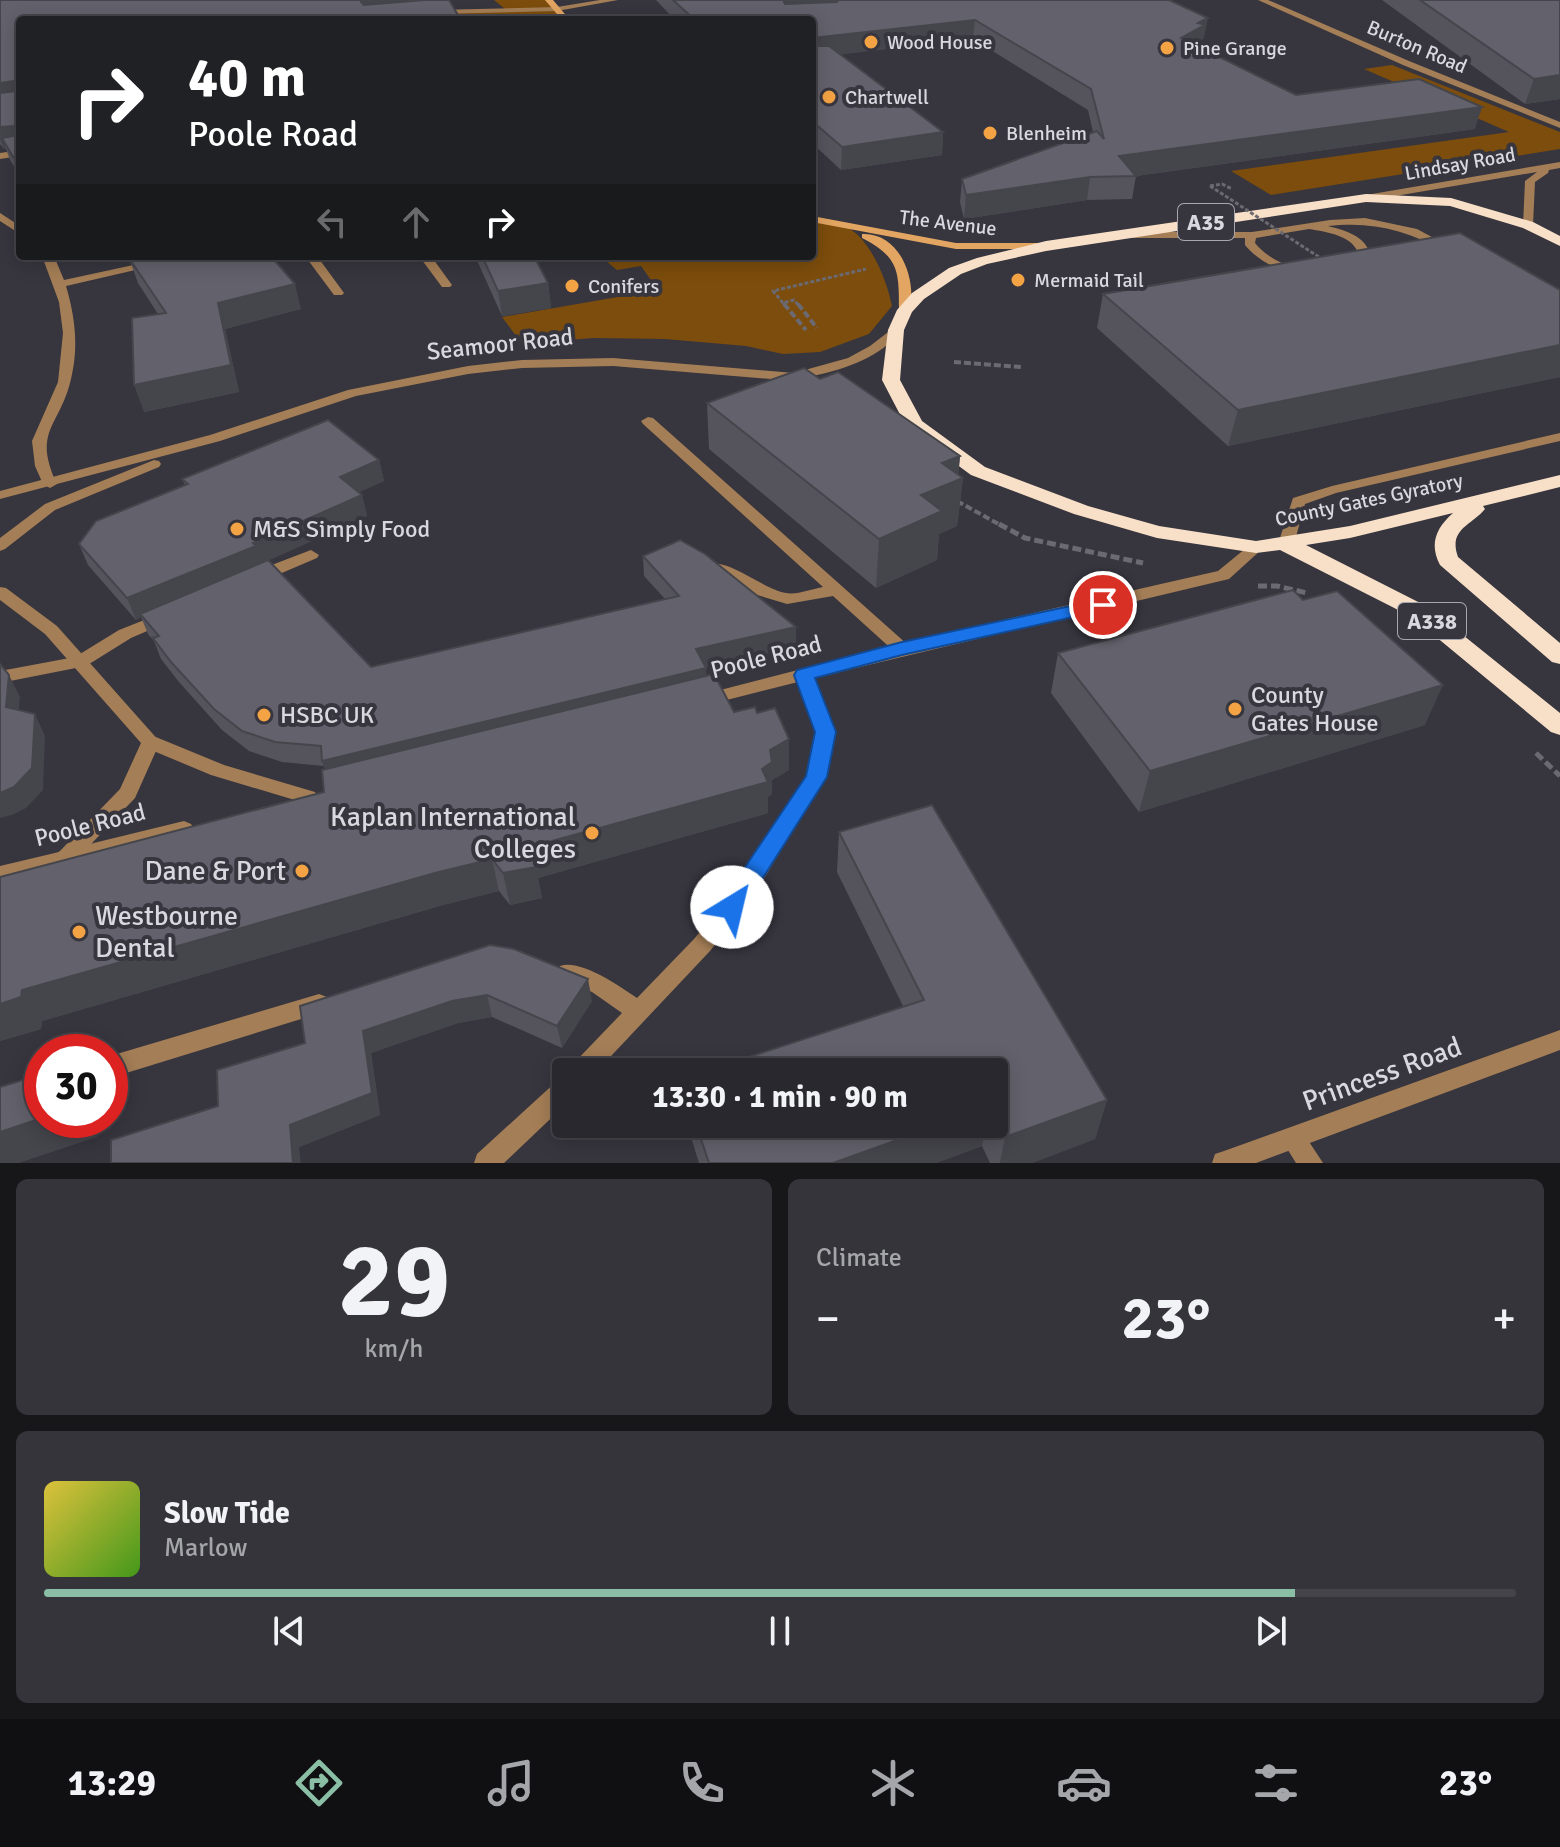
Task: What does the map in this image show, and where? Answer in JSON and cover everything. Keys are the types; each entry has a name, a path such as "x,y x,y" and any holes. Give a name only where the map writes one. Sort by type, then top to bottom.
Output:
{"highway":[{"name":"County Gates Gyratory","path":"1560,242 1528,225 1451,202 1366,198 1046,246 982,261 955,271 918,296 905,310 896,330 891,380 914,424 978,471 1030,493 1157,532 1256,547 1286,544 1560,481"},
{"name":"A338","path":"1513,492 1459,516 1447,529 1444,552 1463,575 1560,656"},
{"name":"A338","path":"1286,544 1420,612 1560,726"}],"main road":[{"path":"549,0 563,16"},
{"name":"The Avenue","path":"816,220 956,246 1046,246"},
{"name":"The Avenue","path":"847,227 887,246 901,261 905,310"}],"street":[{"path":"433,12 557,9 614,0"},
{"name":"Burton Road","path":"1262,0 1280,4 1560,125"},
{"name":"Lindsay Road","path":"1366,198 1560,166"},
{"name":"Lindsay Road","path":"1528,225 1530,181 1542,172 1560,166"},
{"path":"1122,235 1252,235 1352,219 1380,222 1419,233 1462,256"},
{"path":"1252,235 1249,243 1254,251 1265,259 1292,269 1342,272 1357,268 1365,261 1362,247 1354,240 1309,226"},
{"path":"1436,252 1450,250"},
{"path":"50,260 61,284 71,332 64,384 38,439 37,459 50,484"},
{"path":"61,284 172,260"},
{"path":"314,260 338,293"},
{"path":"428,260 446,285"},
{"name":"Seamoor Road","path":"799,375 853,362 877,350 896,330"},
{"name":"Seamoor Road","path":"0,495 215,438 353,393 439,375 508,365 659,363 799,375 825,382"},
{"path":"887,409 914,424"},
{"path":"648,421 902,649"},
{"path":"1286,544 1298,501 1332,490 1560,437"},
{"name":"Seamoor Road","path":"0,546 50,507 215,438"},
{"name":"Poole Road","path":"680,705 902,649 1223,575 1256,547"},
{"path":"236,585 311,555"},
{"path":"705,562 760,590 787,599 835,590"},
{"path":"0,592 51,630 151,742 218,770 316,796 265,808"},
{"path":"0,677 80,662 125,634 181,609"},
{"path":"595,1058 702,945 747,889 816,777 826,732 804,675"},
{"path":"65,858 128,793 151,742"},
{"name":"Poole Road","path":"0,874 209,823"},
{"path":"546,965 600,985 639,1012"},
{"path":"128,1062 335,999"},
{"name":"Princess Road","path":"1224,1163 1560,1040"},
{"path":"486,1163 552,1101"},
{"path":"1293,1139 1311,1163"}],"path":[{"path":"1210,186 1322,259"},
{"path":"806,330 773,291 901,261"},
{"path":"783,303 794,300 817,328"},
{"path":"954,362 1021,367"}],"shaded area":[{"path":"494,0 549,0 563,16 418,16 505,9"},
{"path":"1392,65 1560,132 1560,149 1271,195 1231,171 1509,132 1364,69"},
{"path":"816,220 844,226 862,239 881,272 892,306 869,334 820,352 783,354 746,346 665,339 593,338 522,344 502,317 658,290 641,266 617,270 605,260 816,260"}],"building":[{"path":"0,0 362,0 364,5 449,0 459,16 16,16 16,156 13,157 2,138 14,136 14,126 0,127 0,93 15,91 15,81 0,83"},
{"path":"673,0 783,0 785,4 838,0 1169,0 1208,18 1198,23 1205,25 1181,38 1296,95 1419,79 1482,107 1119,156 1136,176 1090,177 966,195 962,179 1097,131 1104,139 1091,89 975,20 816,38 816,16 691,16"},
{"path":"1420,0 1560,0 1560,75 1534,79"},
{"path":"816,46 829,46 943,132 842,147 816,124"},
{"path":"1460,233 1560,290 1560,345 1238,410 1103,294"},
{"path":"130,260 274,260 295,284 218,303 231,365 134,385 132,318 166,313"},
{"path":"484,260 536,260 548,283 498,291"},
{"path":"804,368 820,379 838,372 960,456 942,463 963,478 921,495 942,511 879,539 707,403"},
{"name":"M&S Simply Food","path":"328,420 379,460 340,477 362,495 253,543 256,546 127,598 79,544 96,521 188,484 182,479"},
{"path":"680,540 705,554 796,627 696,649 706,668 322,761 321,746 275,742 242,731 214,709 171,662 153,638 159,636 140,614 268,560 371,667 679,596 643,556"},
{"name":"County Gates House","path":"1293,590 1303,600 1337,591 1443,685 1150,771 1058,653"},
{"path":"0,664 9,675 6,707 35,714 32,768 14,787 0,793"},
{"path":"714,674 734,712 755,707 757,713 775,708 789,739 770,750 772,762 762,769 768,782 530,847 536,867 503,873 492,859 435,873 22,990 21,997 0,1004 0,877 324,792 322,770"},
{"path":"932,805 1107,1100 1008,1136 1008,1058 746,1058 924,1000 839,832"},
{"path":"490,945 514,949 588,979 557,1026 487,995 452,1001 363,1031 372,1093 290,1125 293,1163 111,1163 111,1140 128,1138 128,1135 218,1106 217,1070 305,1043 300,1006"},
{"path":"24,1080 24,1124 0,1132 0,1087"},
{"path":"701,1138 903,1138 833,1163 709,1163"}],"place":[{"name":"Wood House","path":"871,42"},
{"name":"Pine Grange","path":"1167,48"},
{"name":"Chartwell","path":"829,97"},
{"name":"Blenheim","path":"990,133"},
{"name":"Mermaid Tail","path":"1018,280"},
{"name":"Conifers","path":"572,286"},
{"name":"M&S Simply Food","path":"237,529"},
{"name":"County Gates House","path":"1235,709"},
{"name":"HSBC UK","path":"264,715"},
{"name":"Kaplan International Colleges","path":"592,833"},
{"name":"Dane & Port","path":"302,871"},
{"name":"Westbourne Dental","path":"79,932"}],"route":[{"path":"732,907 747,889 816,777 826,732 804,675 902,649 1103,605"}]}
